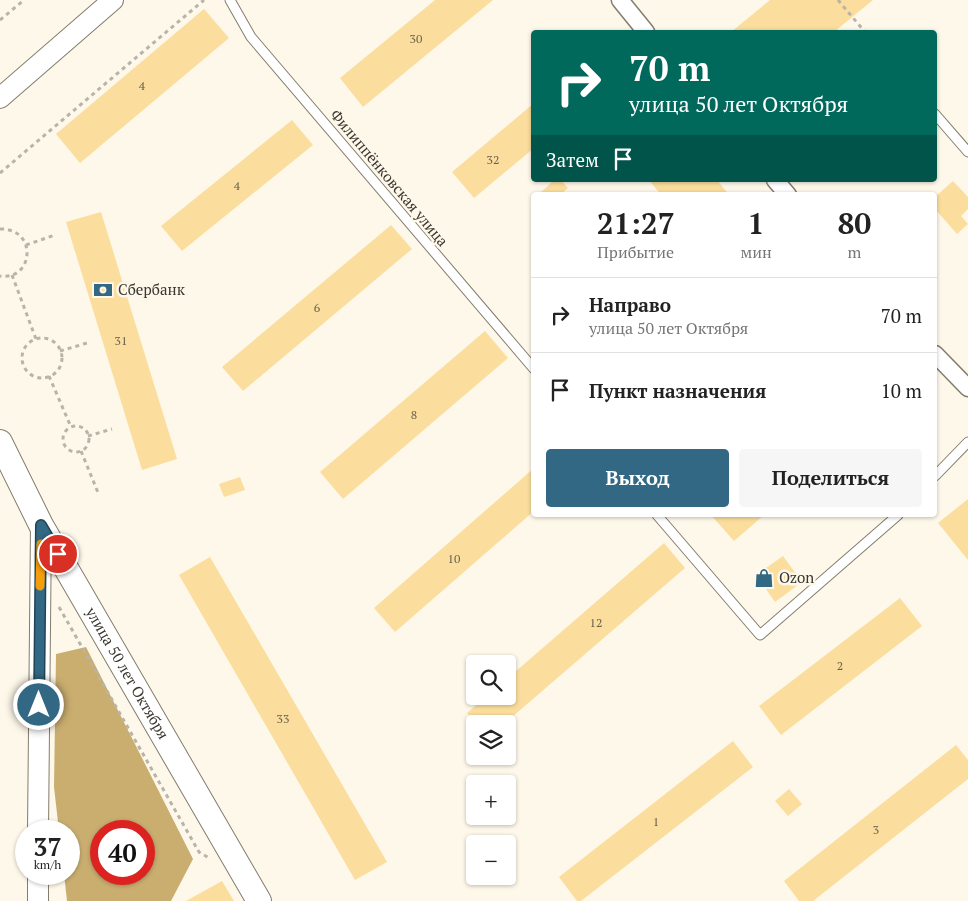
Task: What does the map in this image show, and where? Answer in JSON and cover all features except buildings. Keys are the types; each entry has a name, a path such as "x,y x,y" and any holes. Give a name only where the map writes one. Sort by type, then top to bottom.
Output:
{"main road":[{"name":"улица 50 лет Октября","path":"0,442 41,525 259,901"}],"street":[{"path":"0,98 113,0"},
{"path":"620,0 644,30"},
{"path":"776,182 785,192"},
{"path":"937,356 968,388"},
{"path":"38,820 41,525"},
{"path":"38,885 38,901"}],"lane":[{"name":"Филиппёнковская улица","path":"230,0 251,37 531,365"},
{"path":"937,116 968,152"},
{"path":"937,474 968,442"},
{"path":"660,517 760,635 896,517"}],"path":[{"path":"0,20 24,0"},
{"path":"0,173 204,0"},
{"path":"838,0 863,30"},
{"path":"0,229 9,229 16,232 22,238 28,252 24,266 12,275 0,276"},
{"path":"26,245 55,234"},
{"path":"12,275 36,339"},
{"path":"36,339 49,339 55,343 60,351 61,361 59,368 49,376 36,377 30,374 23,364 22,358 25,346 36,339"},
{"path":"60,351 87,342"},
{"path":"49,376 71,427"},
{"path":"71,427 79,427 88,436 87,445 81,451 73,452 64,445 64,433 71,427"},
{"path":"88,436 112,429"},
{"path":"81,451 100,495"},
{"path":"40,574 199,852 211,859"}],"shaded area":[{"path":"86,647 193,859 171,901 67,901 65,885 80,885 80,820 58,820 54,787 56,654"}],"slow traffic":[{"path":"40,586 41,544"}],"place":[{"name":"Сбербанк","path":"103,290"},
{"name":"Ozon","path":"764,578"}],"route":[{"path":"39,705 41,525 58,554"}]}
